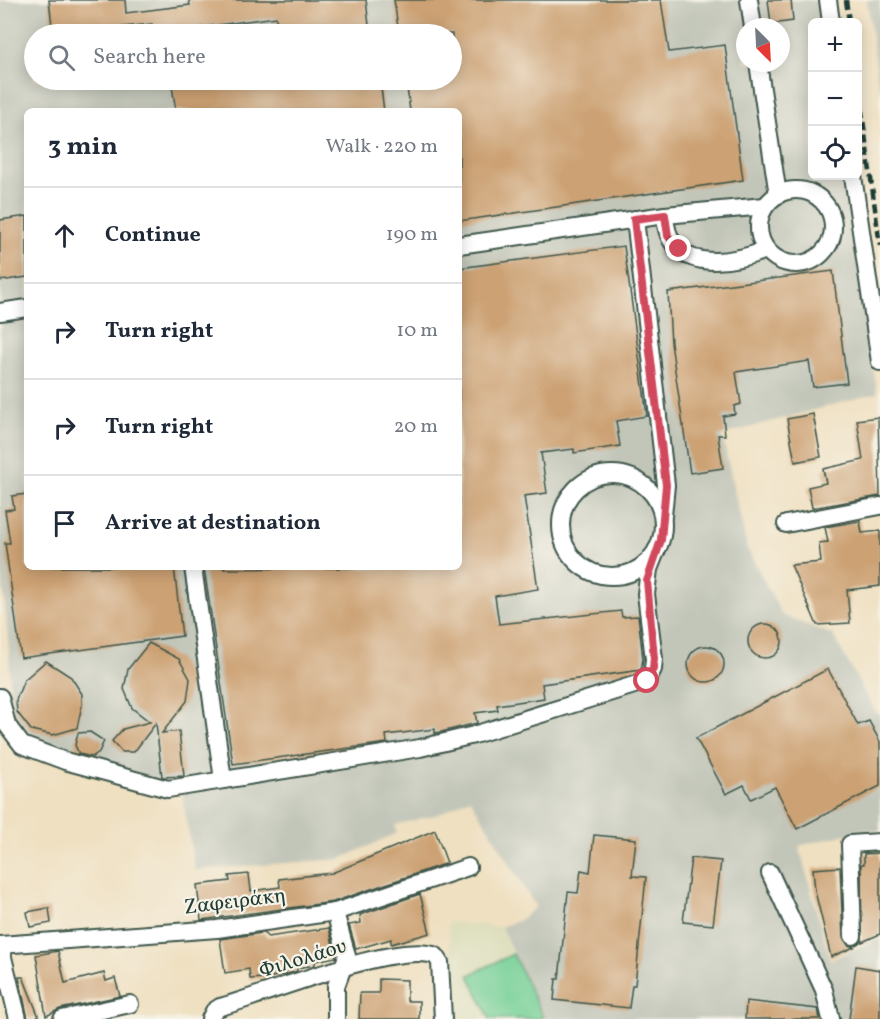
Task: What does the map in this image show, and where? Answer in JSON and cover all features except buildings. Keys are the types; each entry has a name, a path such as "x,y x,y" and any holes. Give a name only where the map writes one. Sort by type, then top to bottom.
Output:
{"street":[{"path":"749,0 752,18"},
{"path":"828,0 830,18"},
{"path":"462,245 772,200 803,190 819,197 833,218 833,235 820,256 804,264 787,264 766,250 761,242 759,223 772,200 759,72"},
{"path":"854,180 880,362"},
{"path":"665,215 666,229 672,241 692,258 723,261 766,250"},
{"path":"0,698 7,725 22,745 65,761 168,789 420,748 474,735 647,681 653,669 654,658 647,581 661,540 666,485 634,219"},
{"path":"0,312 24,308"},
{"path":"657,549 649,560 627,574 614,576 588,570 568,553 560,528 562,510 570,495 583,483 599,475 616,474 633,478 648,488 658,502 663,519"},
{"path":"786,524 880,506"},
{"path":"193,570 223,780"},
{"path":"853,936 850,844 880,842"},
{"name":"Ζαφειράκη","path":"0,945 217,928 335,912 468,867"},
{"path":"770,873 824,990 831,1019"},
{"path":"335,912 347,956 336,986 336,1019"},
{"path":"0,945 18,1019"},
{"name":"Φιλολάου","path":"212,1015 342,970 406,953 429,953 440,962 443,1019"},
{"path":"62,1019 130,1004"}],"shaded area":[{"path":"0,0 821,0 823,18 808,18 808,180 847,180 877,393 722,435 747,548 782,615 833,635 876,713 880,714 880,831 843,835 799,846 830,960 880,938 880,1019 545,1019 501,927 520,920 536,907 470,798 439,814 395,825 397,833 340,859 195,870 180,781 157,784 26,738 14,720 10,693 9,650 0,552"},
{"path":"867,0 880,0 880,95"},
{"path":"448,922 501,927 545,1019 454,1019"}],"green space":[{"path":"513,954 543,1017 538,1019 490,1019 469,975"}],"railway":[{"path":"846,0 848,18"},
{"path":"862,112 880,246"}],"route":[{"path":"647,681 653,669 654,658 646,594 647,581 663,530 666,485 634,219 665,215 668,236 679,249"}]}
